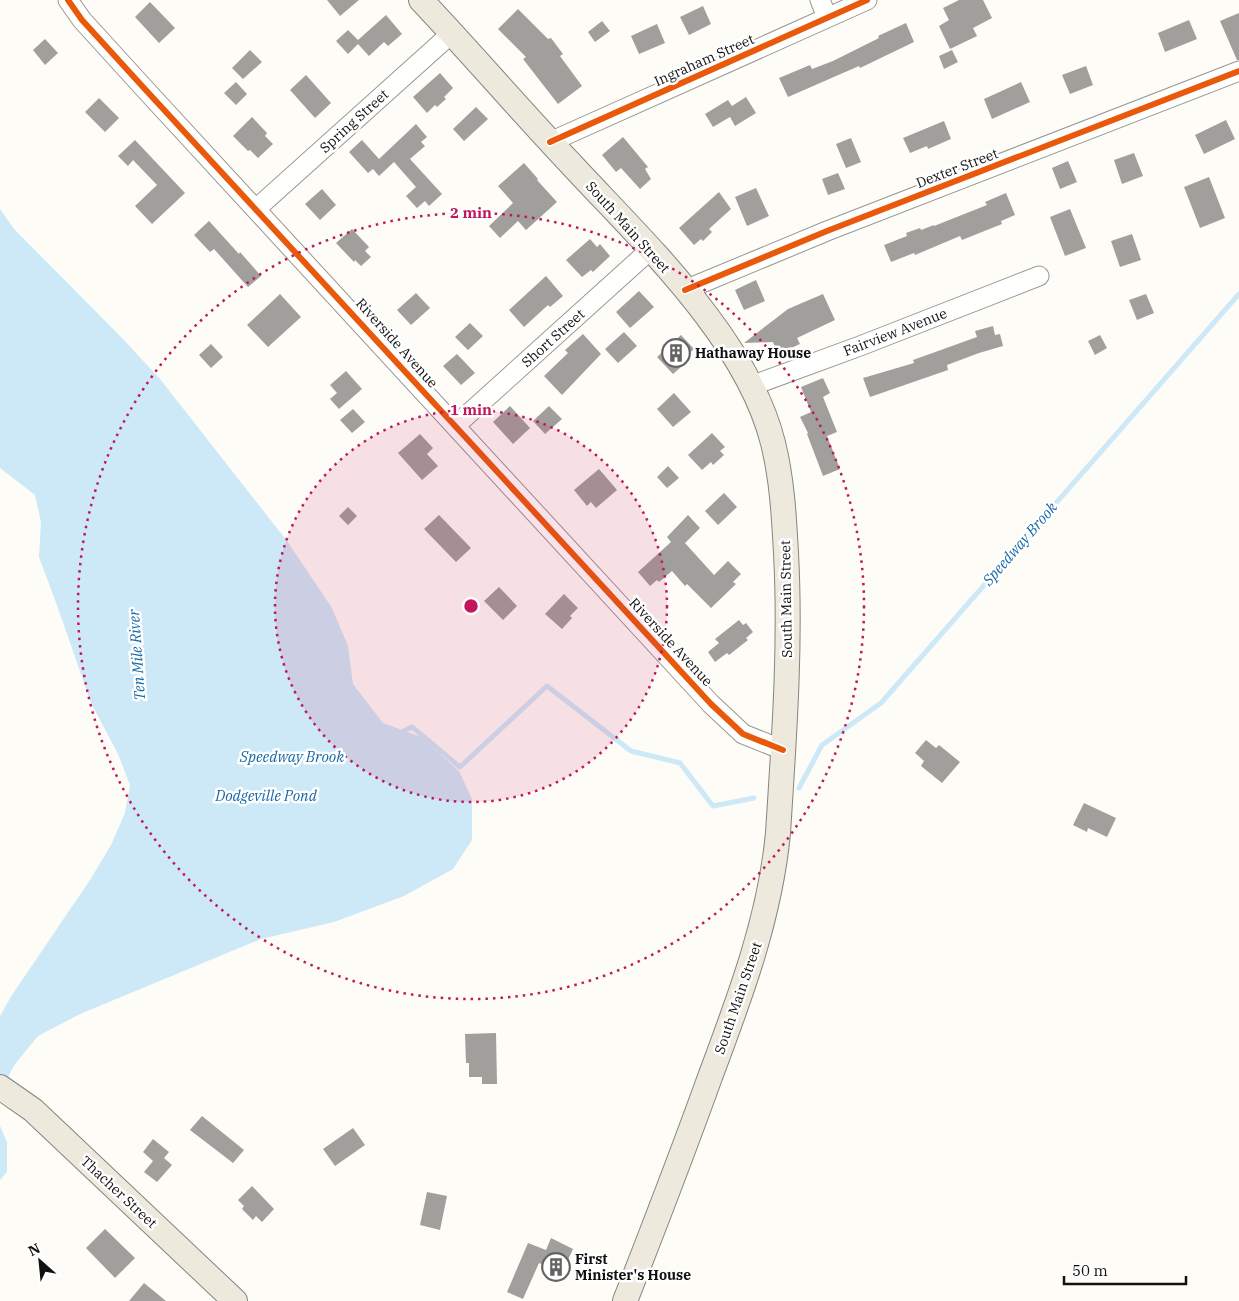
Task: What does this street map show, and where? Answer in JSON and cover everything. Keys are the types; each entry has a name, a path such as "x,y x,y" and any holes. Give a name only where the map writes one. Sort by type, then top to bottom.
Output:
{"main road":[{"name":"South Main Street","path":"421,0 650,250 685,290 728,346 763,411 773,443 783,498 788,651 776,853 761,928 748,975 625,1301"},
{"name":"Thacher Street","path":"5,1090 33,1110 235,1301"}],"street":[{"name":"Riverside Avenue","path":"68,0 82,20 711,704 743,734 783,750"},
{"name":"Ingraham Street","path":"550,142 823,9 867,0"},
{"name":"Spring Street","path":"256,209 452,33"},
{"name":"Dexter Street","path":"685,290 827,231 1239,71"},
{"name":"Short Street","path":"455,426 650,250"},
{"name":"Fairview Avenue","path":"751,386 860,346 1038,276"}],"water":[{"name":"Dodgeville Pond","path":"0,209 14,229 160,379 287,541 332,608 348,646 353,684 383,723 421,737 459,771 472,799 472,840 453,869 404,896 334,922 261,939 80,1014 38,1036 15,1064 0,1092 0,1016 111,845 125,813 130,785 118,754 91,703 39,557 41,522 35,495 0,468"},
{"path":"0,1126 7,1142 7,1172 0,1180"}],"building":[{"path":"327,0 359,0 340,16"},
{"path":"959,0 983,0 992,18 973,28 977,36 950,49 939,26 949,20 943,8"},
{"path":"150,2 175,28 159,43 135,17"},
{"path":"703,6 711,24 689,35 680,17"},
{"path":"518,9 548,39 551,38 563,54 560,56 582,86 558,104 523,59 526,57 498,29"},
{"path":"1239,13 1239,60 1237,60 1220,21"},
{"path":"386,15 402,34 388,46 384,42 369,56 358,44 348,54 336,41 348,30 358,40"},
{"path":"1189,20 1197,39 1165,52 1158,33"},
{"path":"602,21 610,31 595,42 588,32"},
{"path":"906,23 914,42 860,68 859,66 788,97 779,78 810,65 812,69 833,61"},
{"path":"657,24 665,43 639,54 631,36"},
{"path":"45,39 58,53 45,65 33,50"},
{"path":"250,50 262,62 243,79 232,68"},
{"path":"952,50 958,62 944,69 939,56"},
{"path":"1086,66 1093,85 1070,94 1062,75"},
{"path":"440,73 453,88 444,97 446,99 437,107 435,105 427,113 413,97"},
{"path":"306,75 331,103 315,118 290,90"},
{"path":"236,82 247,94 236,105 224,93"},
{"path":"1021,82 1030,102 992,119 984,99"},
{"path":"746,97 756,113 735,126 730,117 713,127 705,114 728,100 732,106"},
{"path":"99,98 119,118 105,132 85,112"},
{"path":"476,107 488,119 464,141 453,129"},
{"path":"252,117 267,133 265,136 273,144 258,158 233,136"},
{"path":"1226,120 1235,139 1204,154 1195,135"},
{"path":"944,121 951,139 928,149 927,146 910,153 903,138"},
{"path":"416,124 427,137 421,142 425,146 410,159 442,194 429,206 425,201 417,208 406,196 416,187 394,162 379,176 373,169 368,173 349,152 362,140 379,159"},
{"path":"623,137 648,167 645,169 651,179 640,189 621,168 616,172 602,155"},
{"path":"851,138 861,162 846,168 836,144"},
{"path":"135,140 185,193 152,224 135,206 157,185 133,160 128,166 118,156"},
{"path":"1134,153 1143,176 1122,184 1114,160"},
{"path":"1068,161 1077,182 1060,189 1052,168"},
{"path":"524,163 557,202 526,230 518,221 500,238 489,226 513,203 498,186"},
{"path":"838,173 845,189 828,195 822,179"},
{"path":"1209,177 1225,218 1200,228 1184,187"},
{"path":"756,188 769,216 747,226 735,197"},
{"path":"322,189 336,205 320,220 305,204"},
{"path":"719,192 731,209 709,229 712,232 703,241 701,239 694,245 679,228"},
{"path":"1006,193 1015,215 1001,221 1002,224 962,240 960,236 915,255 914,253 891,262 884,245 907,236 906,233 934,226 987,205 985,202"},
{"path":"1070,209 1086,248 1065,256 1050,217"},
{"path":"209,221 261,276 248,287 214,249 210,252 194,235"},
{"path":"352,229 369,247 365,251 371,257 361,266 355,260 354,262 336,243"},
{"path":"1132,234 1141,260 1120,267 1111,241"},
{"path":"590,239 597,247 600,244 610,256 593,272 591,270 582,277 566,260"},
{"path":"546,276 563,296 550,307 548,305 524,327 509,310"},
{"path":"756,280 765,301 744,310 735,290"},
{"path":"639,291 654,307 630,328 616,312"},
{"path":"416,293 430,308 411,325 397,310"},
{"path":"280,294 301,317 268,347 247,325"},
{"path":"823,294 835,320 797,338 800,344 778,354 773,342 744,343 788,309"},
{"path":"1146,294 1154,313 1137,320 1129,300"},
{"path":"470,323 483,336 468,350 455,337"},
{"path":"993,326 995,335 1000,334 1003,346 947,365 948,370 870,397 863,378 914,363 913,360 977,337 975,331"},
{"path":"624,332 637,346 618,363 605,349"},
{"path":"583,334 601,354 562,395 544,376 568,353 565,350"},
{"name":"Hathaway House","path":"681,335 694,349 686,356 689,360 673,374 657,357"},
{"path":"1100,335 1107,348 1095,355 1088,341"},
{"path":"211,344 223,357 211,368 199,355"},
{"path":"457,354 475,373 461,385 443,366"},
{"path":"346,371 362,389 339,409 330,399 337,393 330,385"},
{"path":"823,378 830,393 823,397 837,432 827,436 840,469 823,476 808,433 800,417 811,412 801,387"},
{"path":"674,393 691,412 673,427 657,409"},
{"path":"510,406 530,428 513,444 493,422"},
{"path":"549,406 562,419 545,434 533,421"},
{"path":"353,409 365,422 352,433 340,420"},
{"path":"712,433 725,447 720,451 724,455 713,465 711,462 702,470 688,455"},
{"path":"420,434 433,448 427,454 438,466 422,480 398,453"},
{"path":"668,466 679,478 667,488 657,477"},
{"path":"599,469 617,490 596,508 591,502 587,506 574,490"},
{"path":"724,493 737,507 718,525 705,511"},
{"path":"348,507 357,516 348,525 339,516"},
{"path":"439,515 471,548 456,562 424,529"},
{"path":"688,515 700,528 685,543 714,575 728,561 741,574 733,582 736,584 711,608 687,584 685,586 672,571 659,582 657,580 650,586 638,572 671,542 667,537"},
{"path":"499,587 517,606 503,620 484,601"},
{"path":"564,594 578,608 570,616 572,618 562,629 545,614"},
{"path":"739,620 743,625 746,623 753,632 746,638 748,640 729,655 727,653 715,662 708,652 719,643 715,639"},
{"path":"926,740 936,748 939,745 960,762 942,783 921,766 924,761 915,753"},
{"path":"1084,803 1116,818 1107,837 1088,828 1087,832 1073,825"},
{"path":"496,1033 497,1084 482,1084 482,1077 469,1077 469,1063 466,1063 465,1034"},
{"path":"202,1116 244,1150 233,1163 190,1130"},
{"path":"353,1128 365,1145 335,1166 323,1149"},
{"path":"153,1139 169,1152 164,1158 172,1165 157,1182 144,1172 153,1161 143,1152"},
{"path":"252,1186 274,1209 262,1222 256,1216 253,1220 242,1209 244,1206 238,1200"},
{"path":"427,1192 447,1196 440,1230 420,1225"},
{"path":"105,1229 135,1258 115,1278 86,1248"},
{"name":"First Minister's House","path":"551,1238 573,1249 562,1273 539,1263 523,1299 507,1292 528,1243 546,1250"},
{"path":"144,1283 166,1301 129,1301"}],"waterway":[{"name":"Speedway Brook","path":"799,788 822,745 881,703 1239,294"},
{"name":"Speedway Brook","path":"398,734 412,727 460,767 547,686 631,751 680,763 713,806 754,798"}],"cycle path":[{"path":"68,0 82,20 143,87 711,704 743,734 783,750"},
{"path":"550,142 867,0"},
{"path":"685,290 827,231 1239,71"}],"place":[{"name":"Hathaway House","path":"676,353"},
{"name":"First Minister's House","path":"556,1267"}],"water label":[{"name":"Ten Mile River","path":"137,655"}]}
